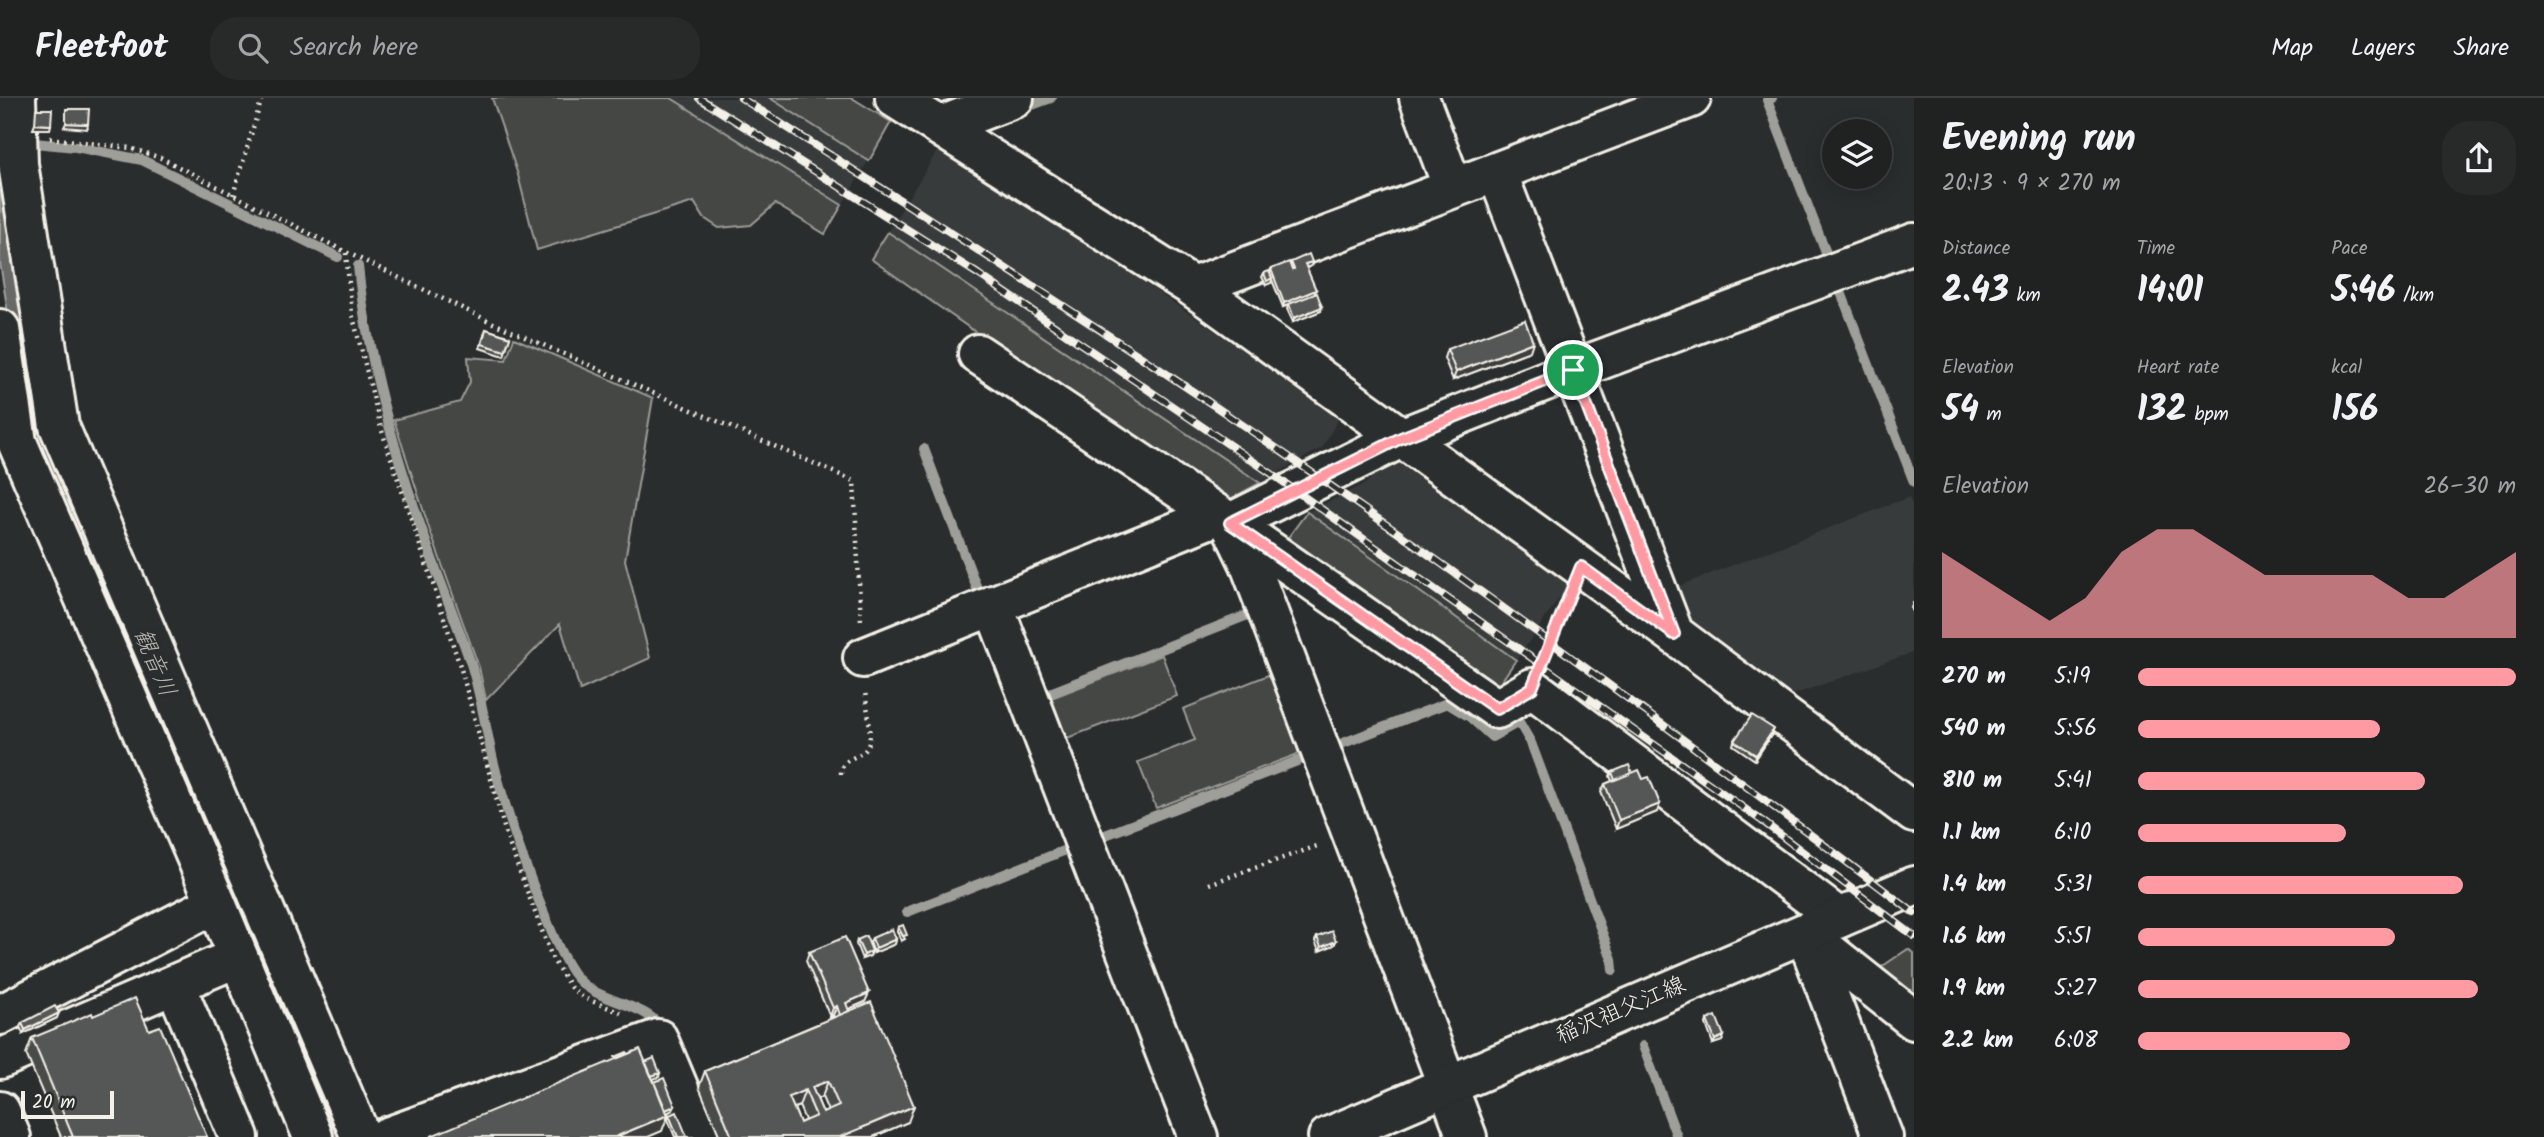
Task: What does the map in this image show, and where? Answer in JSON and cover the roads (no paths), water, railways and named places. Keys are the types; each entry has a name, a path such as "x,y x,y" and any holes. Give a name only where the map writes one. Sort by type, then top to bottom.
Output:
{"street":[{"path":"895,98 1193,287 1674,634 1914,813"},
{"path":"941,126 1014,98"},
{"path":"1419,98 1453,188"},
{"path":"1193,287 1691,98"},
{"path":"17,116 18,164 59,425 232,900 238,957 313,1137"},
{"path":"1497,172 1674,634"},
{"path":"863,658 993,605 1224,519 1401,438 1573,370 1914,243"},
{"path":"0,329 8,446 232,900 361,1137"},
{"path":"978,354 1224,519 1497,709 1532,688 1839,918"},
{"path":"1224,519 1249,562 1467,1137"},
{"path":"993,605 1198,1137"},
{"name":"稲沢祖父江線","path":"1328,1137 1914,886"},
{"path":"0,1015 232,900"},
{"path":"1805,933 1914,1020"},
{"path":"1805,933 1882,1137"},
{"path":"0,1059 238,957"},
{"path":"175,984 239,1137"},
{"path":"387,1137 658,1039 699,1137"},
{"path":"0,1111 11,1137"}],"waterway":[{"path":"1021,109 1051,98"},
{"path":"1772,98 1767,100 1828,258"},
{"path":"34,143 76,147 142,160 338,257"},
{"path":"358,266 368,334 392,435 412,501 472,667 503,796 539,901 563,956 582,983 593,991 644,1013 664,1030"},
{"path":"1839,287 1914,482"},
{"path":"924,449 981,599"},
{"path":"1040,697 1255,612"},
{"path":"1333,747 1447,703 1470,717 1492,737 1519,722 1531,743 1612,959 1613,970"},
{"path":"1095,839 1310,756"},
{"path":"907,912 1076,846"},
{"path":"1643,1046 1677,1137"}],"railway":[{"path":"699,98 978,274 1272,474 1762,821 1914,936"},
{"path":"741,98 1098,328 1305,468 1568,655 1914,913"}],"water label":[{"name":"観音川","path":"154,663"}]}
